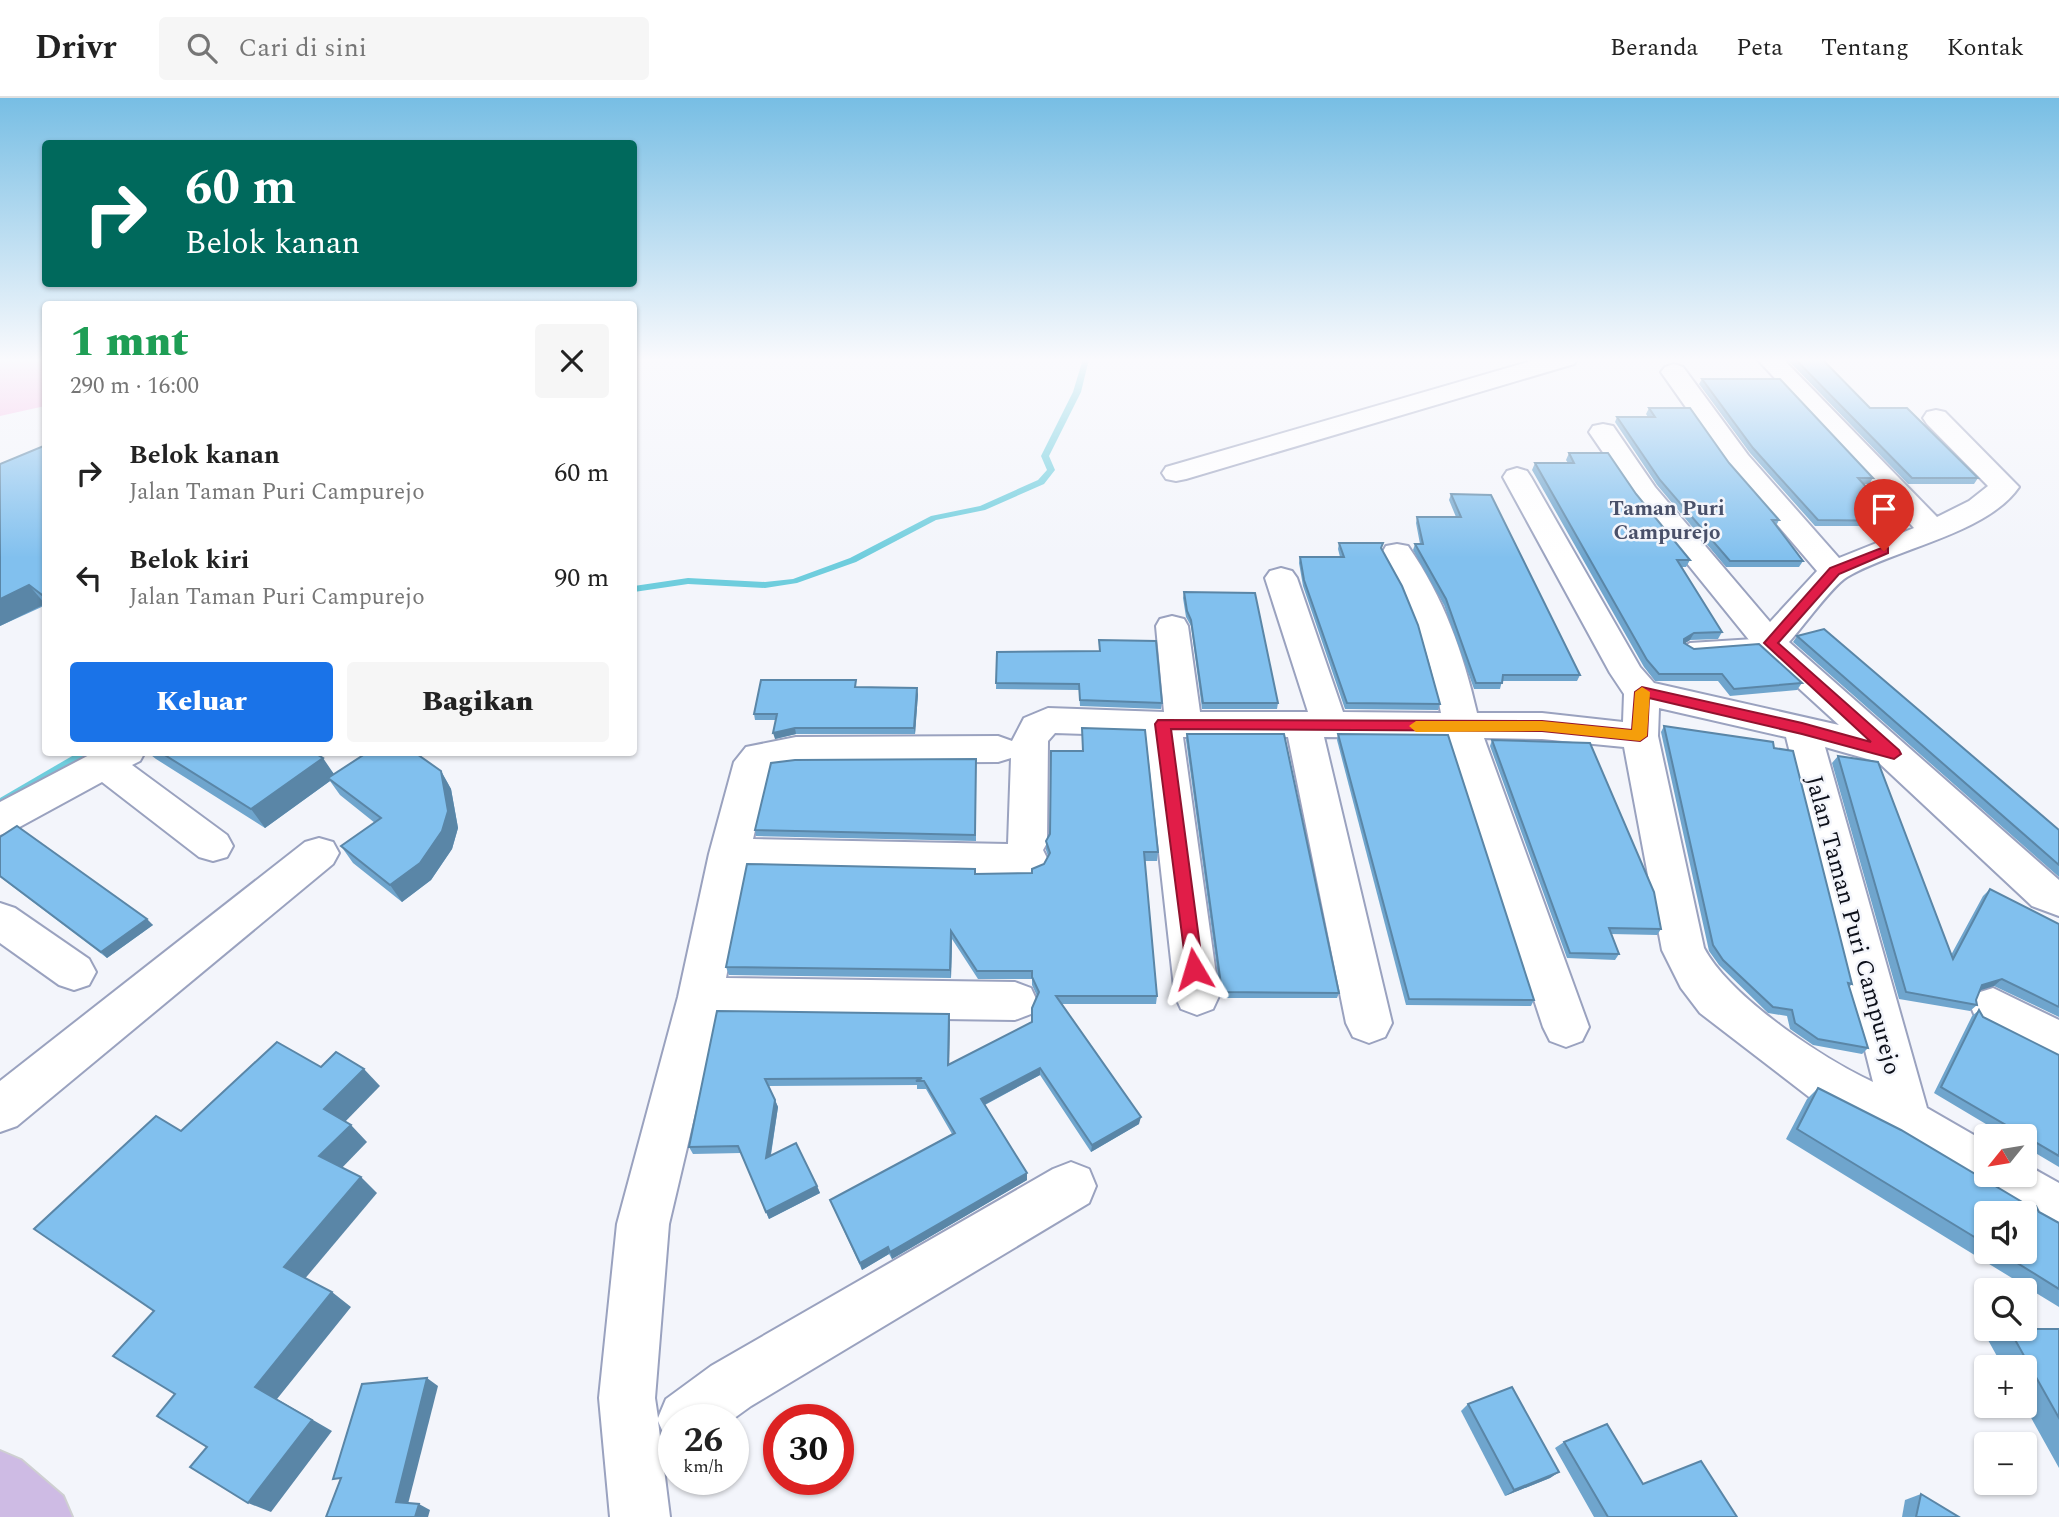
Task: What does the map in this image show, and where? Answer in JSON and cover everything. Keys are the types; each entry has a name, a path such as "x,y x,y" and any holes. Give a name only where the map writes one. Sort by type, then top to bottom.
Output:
{"main road":[{"path":"0,1481 42,1517"}],"street":[{"path":"1176,473 1339,425"},
{"path":"1712,425 1738,461 1834,571"},
{"path":"1832,425 1933,531"},
{"path":"1770,643 1834,571 1933,531 1979,507 2005,487 1943,425"},
{"name":"Jalan Taman Puri Campurejo","path":"1602,432 1645,493 1770,643 2048,894 2059,900"},
{"path":"1517,477 1627,673 1642,692"},
{"path":"1397,552 1420,589 1450,666 1462,727 1566,1027"},
{"path":"1281,578 1317,724 1369,1023"},
{"path":"1172,626 1173,723 1197,996"},
{"name":"Jalan Taman Puri Campurejo","path":"1894,754 1802,728 1642,692 1640,736 1683,950 1696,975 1716,1000 1738,1019 1830,1085 1907,1122 1974,1162"},
{"path":"729,854 1027,852 1030,741 1037,727 1048,720 1542,726 1640,736"},
{"name":"Jalan Taman Puri Campurejo","path":"1802,728 1907,1122"},
{"path":"649,1470 627,1398 643,1224 700,997 729,854 753,762 759,756 796,750 998,749"},
{"path":"0,820 117,759 213,846"},
{"path":"0,1110 319,853"},
{"path":"0,920 74,972"},
{"path":"700,997 1015,1001"},
{"path":"1993,1007 2059,1043"},
{"path":"706,1404 731,1386 1071,1186"},
{"path":"2018,1187 2059,1211"}],"lane":[{"path":"1690,648 1770,643"}],"building":[{"path":"1623,425 1702,425 1729,463 1779,520 1772,520 1803,561 1730,561 1660,480"},
{"path":"1736,425 1823,425 1873,478 1858,478 1897,521 1818,520 1753,448"},
{"path":"1860,425 1924,425 1978,478 1912,478"},
{"path":"42,447 42,595 29,585 0,599 0,464"},
{"path":"1569,453 1608,453 1636,494 1690,560 1677,560 1722,632 1694,633 1684,639 1684,643 1694,649 1759,644 1802,683 1734,689 1722,674 1659,674 1647,660 1535,463 1574,463"},
{"path":"1451,494 1491,495 1580,675 1503,675 1502,683 1476,683 1446,599 1415,544 1423,544 1417,517 1461,517"},
{"path":"1339,543 1383,543 1381,548 1402,586 1418,625 1440,704 1347,703 1304,580 1300,557 1344,557"},
{"path":"1184,592 1255,593 1278,703 1203,703 1191,620"},
{"path":"1824,629 2059,830 2059,865 1797,636"},
{"path":"1099,640 1156,641 1162,703 1080,700 1079,684 996,683 997,652 1100,651"},
{"path":"761,680 856,680 855,687 917,688 914,728 795,728 773,733 777,714 754,714"},
{"path":"1664,726 1773,742 1774,748 1793,751 1852,984 1848,983 1868,1048 1818,1039 1795,1023 1792,1010 1773,1007 1723,960 1713,945"},
{"path":"1082,728 1145,730 1158,852 1144,852 1157,996 1056,996 1141,1117 1092,1145 1040,1068 981,1099 1027,1173 890,1252 888,1247 860,1263 830,1200 955,1133 924,1081 916,1081 922,1078 765,1079 775,1100 766,1158 796,1143 817,1186 766,1212 738,1146 689,1147 717,1011 949,1014 948,1065 1032,1022 1032,1008 1039,992 1032,971 977,971 951,931 950,970 726,967 747,864 975,869 975,874 1032,873 1032,869 1044,864 1050,853 1046,841 1050,834 1051,751 1083,751"},
{"path":"1187,734 1284,734 1339,993 1222,992"},
{"path":"1338,734 1448,735 1534,1000 1409,999"},
{"path":"1492,740 1590,743 1654,892 1661,929 1609,928 1619,954 1570,953"},
{"path":"166,756 323,758 251,809"},
{"path":"362,756 420,756 441,771 448,811 442,831 420,863 390,885 341,846 381,818 328,778"},
{"path":"1838,756 1878,762 1953,959 1990,889 2059,924 2059,1007 2002,979 1982,985 1976,1000 1977,1005 1906,992"},
{"path":"976,759 975,835 755,830 771,763 795,760"},
{"path":"17,826 147,919 101,952 0,876 0,837"},
{"path":"1979,1010 1983,1017 2059,1055 2059,1156 2037,1143 2037,1124 2004,1124 1941,1087"},
{"path":"277,1042 321,1067 336,1052 364,1069 324,1109 351,1125 319,1156 361,1177 284,1267 332,1292 255,1387 312,1420 248,1503 190,1467 207,1447 157,1416 175,1394 113,1356 154,1311 34,1229 156,1116 181,1131"},
{"path":"1818,1088 1901,1130 1974,1173 1974,1187 1997,1187 2021,1201 1974,1201 1974,1237 1797,1129"},
{"path":"2037,1208 2039,1212 2059,1223 2059,1289 2019,1264 2037,1264"},
{"path":"2037,1329 2059,1329 2059,1418 2037,1379 2037,1355 2024,1355 2016,1341 2037,1341"},
{"path":"427,1378 396,1502 419,1504 415,1517 326,1517 341,1478 333,1479 362,1384"},
{"path":"1512,1387 1559,1472 1514,1490 1468,1404"},
{"path":"1607,1424 1643,1484 1701,1461 1737,1517 1608,1517 1564,1442"},
{"path":"1921,1494 1959,1517 1916,1517"}],"waterway":[{"path":"637,589 688,581 765,585 794,581 853,560 934,518 982,508 1041,482 1051,470 1045,456 1060,425"},
{"path":"0,803 81,756"}],"slow traffic":[{"path":"1416,726 1542,726 1640,736 1642,692"}],"district":[{"name":"Taman Puri Campurejo","path":"1667,520"}],"route":[{"path":"1194,969 1163,724 1542,726 1640,736 1642,692 1802,728 1894,754 1770,643 1834,571 1884,551"}]}
